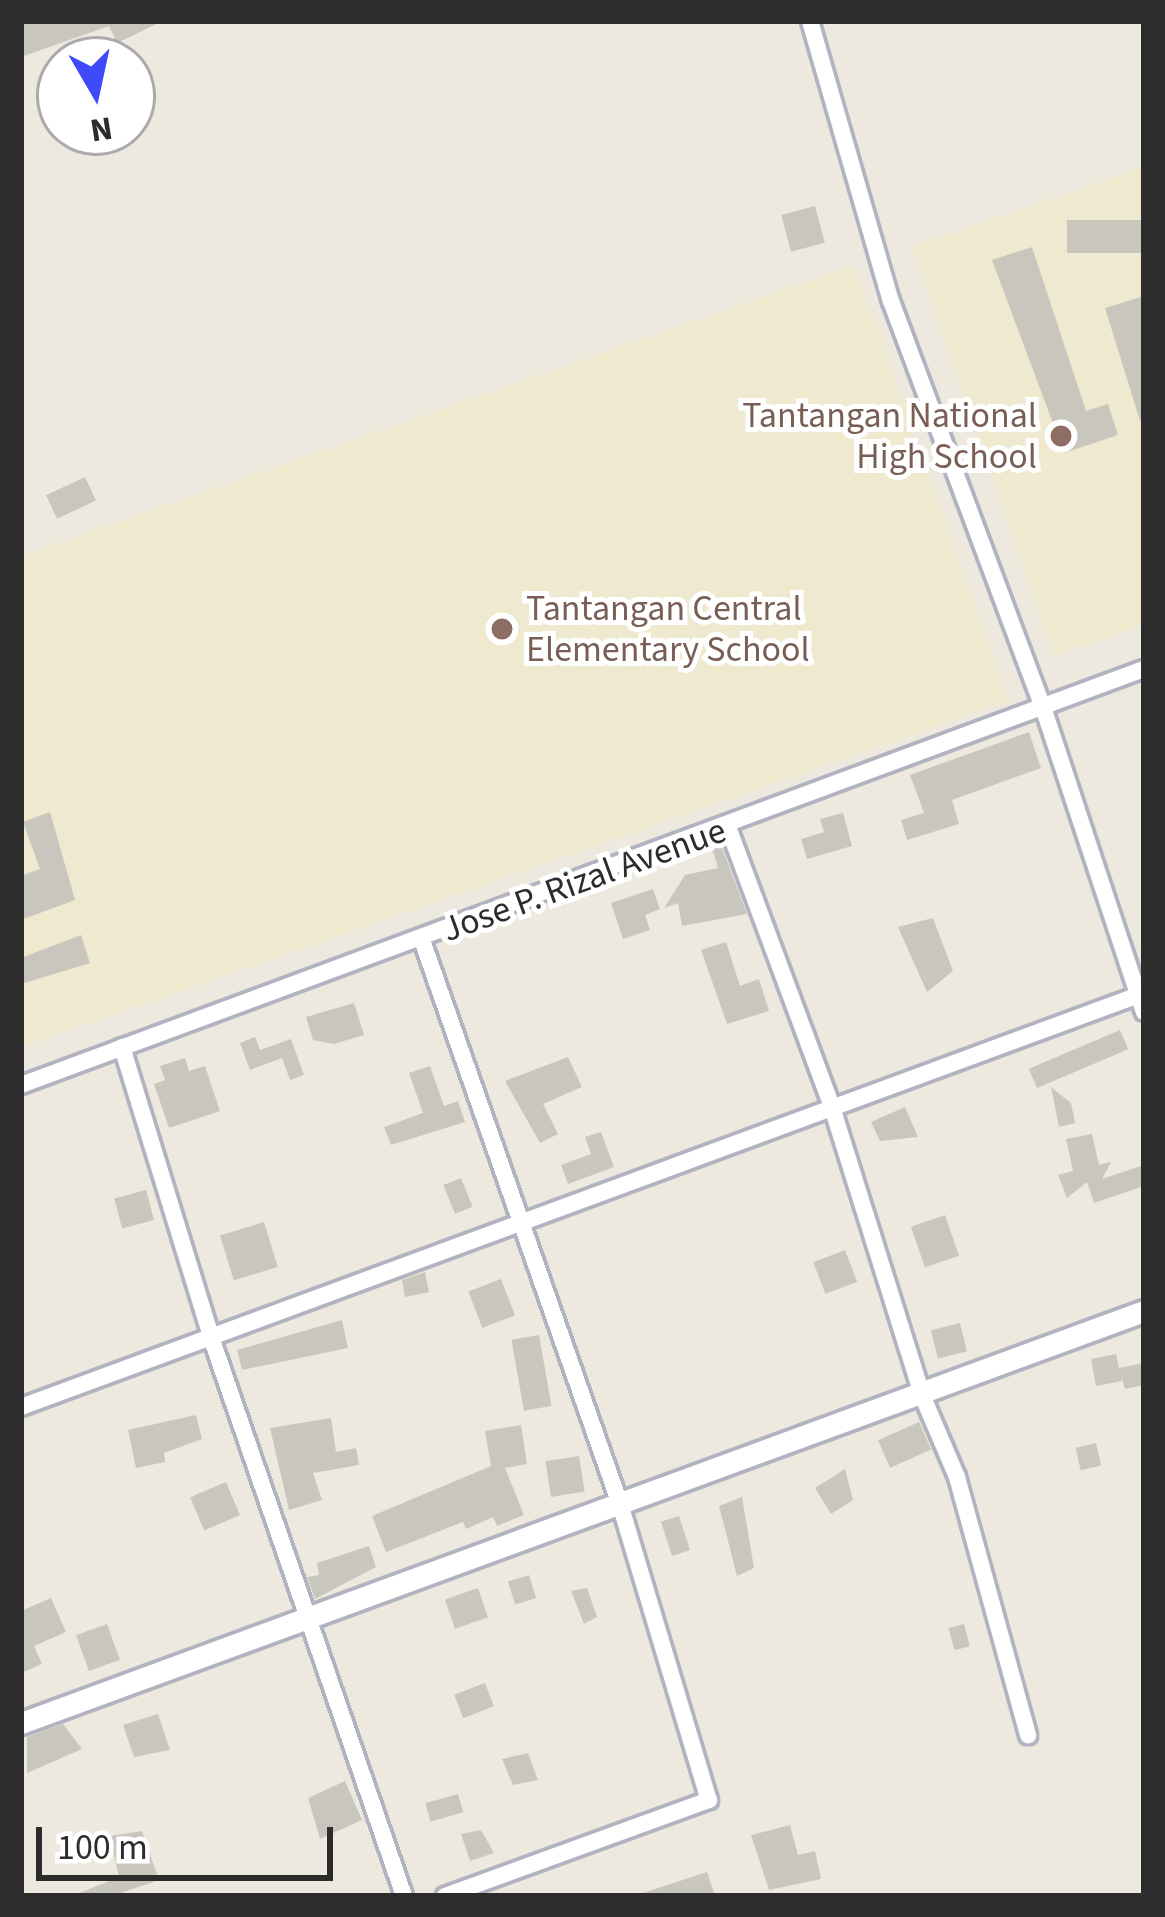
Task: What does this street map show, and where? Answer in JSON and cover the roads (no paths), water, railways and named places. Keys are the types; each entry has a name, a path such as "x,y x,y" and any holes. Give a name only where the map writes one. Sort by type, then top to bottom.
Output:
{"street":[{"path":"21,1407 831,1103 1142,1000 1042,707 886,286 810,21"},
{"name":"Jose P. Rizal Avenue","path":"21,1085 1144,669"},
{"path":"728,826 831,1103 922,1395 957,1477 1028,1735"},
{"path":"422,940 620,1504 709,1800 446,1896"},
{"path":"122,1047 211,1337 404,1896"},
{"path":"21,1723 1144,1311"}],"place":[{"name":"Tantangan National High School","path":"1061,436"},
{"name":"Tantangan Central Elementary School","path":"502,629"}]}
